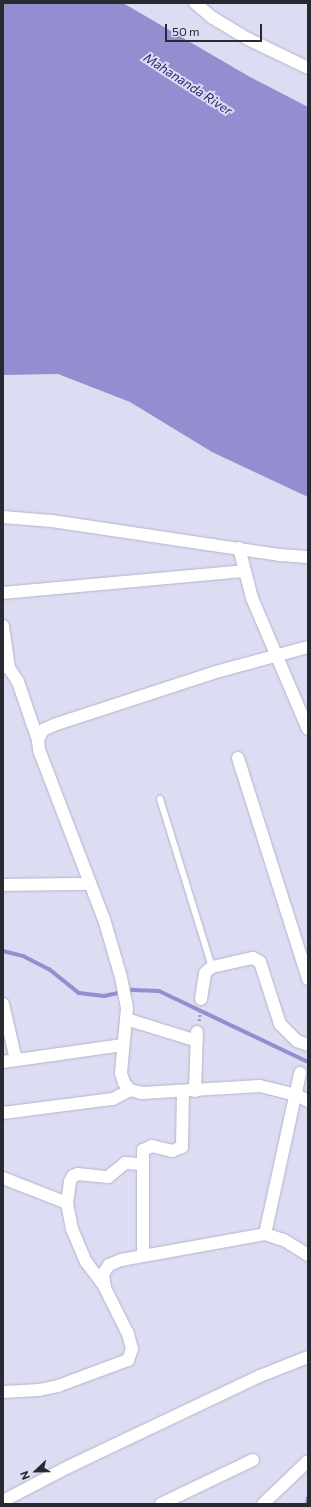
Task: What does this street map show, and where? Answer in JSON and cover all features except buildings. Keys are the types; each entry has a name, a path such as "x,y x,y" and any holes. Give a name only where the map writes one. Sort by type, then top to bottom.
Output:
{"street":[{"path":"195,3 212,18 242,35 308,68"},
{"path":"3,517 52,521 280,555 308,557"},
{"path":"239,548 243,571 308,729"},
{"path":"3,593 243,571"},
{"path":"3,626 6,667 18,682 38,740 39,750 90,884 121,977 127,1014 121,1073 130,1090"},
{"path":"38,740 43,730 54,725 276,654 308,647"},
{"path":"238,758 308,979"},
{"path":"3,885 90,884"},
{"path":"202,999 205,973 212,967 244,958 253,958 260,962 280,1024 297,1041 307,1047"},
{"path":"3,1004 16,1060"},
{"path":"127,1014 197,1036 182,1147 172,1150 146,1147 142,1150 141,1164 144,1255"},
{"path":"3,1062 124,1045"},
{"path":"265,1234 297,1094 300,1073"},
{"path":"3,1113 113,1099 130,1090 142,1093 260,1086 297,1094 308,1101"},
{"path":"3,1392 39,1390 58,1386 128,1360 132,1349 128,1334 105,1288 80,1251 70,1223 67,1203 70,1182 73,1176 108,1177 125,1163 141,1164"},
{"path":"3,1178 67,1203"},
{"path":"105,1288 104,1274 109,1265 121,1260 265,1234 284,1240 308,1255"},
{"path":"3,1501 68,1467 189,1410 308,1358"},
{"path":"161,1504 253,1460"},
{"path":"263,1504 308,1461"}],"lane":[{"path":"160,799 212,967"}],"path":[{"path":"197,1036 202,999"}],"water":[{"name":"Mahananda River","path":"3,3 123,3 250,77 308,107 308,497 212,452 130,402 58,374 3,375"}],"waterway":[{"path":"3,951 23,956 49,969 79,993 104,996 133,990 159,991 308,1062"},
{"path":"307,1504 308,1498"}]}
